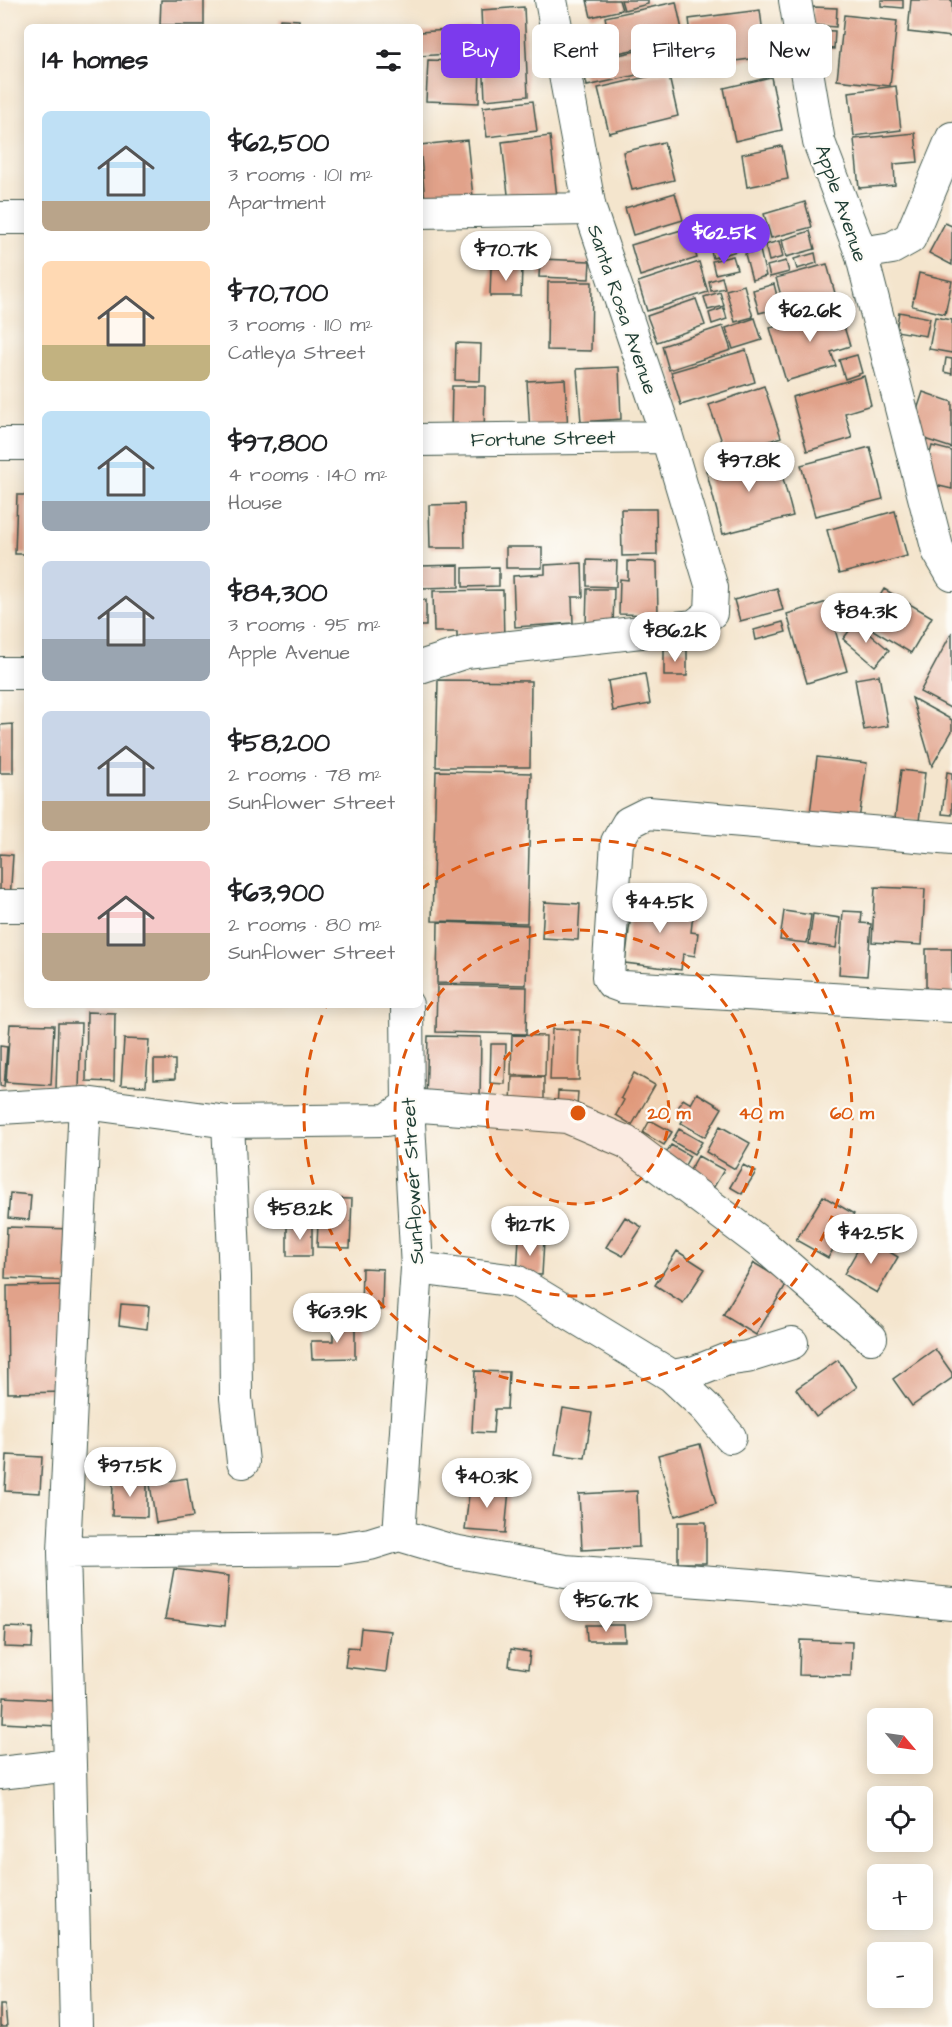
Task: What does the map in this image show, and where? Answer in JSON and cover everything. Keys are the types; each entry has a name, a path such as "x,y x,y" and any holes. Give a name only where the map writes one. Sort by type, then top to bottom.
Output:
{"street":[{"name":"Santa Rosa Avenue","path":"423,666 466,652 694,626 711,613 712,588 667,437 590,209 551,0"},
{"name":"Apple Avenue","path":"795,0 819,142 861,253 938,551 952,575"},
{"path":"861,253 892,248 910,238 952,138"},
{"path":"423,212 590,209"},
{"path":"0,218 24,218"},
{"name":"Fortune Street","path":"423,440 667,437"},
{"path":"0,444 24,444"},
{"path":"0,673 24,673"},
{"path":"952,839 648,813 628,823 616,842 608,977 612,983 623,987 952,1006"},
{"path":"0,906 24,906"},
{"name":"Sunflower Street","path":"399,1535 417,1268 408,1105 407,1008"},
{"path":"0,1108 85,1103 228,1122 387,1120 408,1105 567,1117 626,1142 763,1245 871,1338"},
{"path":"76,2027 64,1552 85,1103"},
{"path":"228,1122 235,1276 236,1398 243,1462"},
{"path":"417,1268 516,1281 672,1376 706,1408 730,1437"},
{"path":"672,1376 694,1372 725,1360 747,1357 792,1343"},
{"path":"64,1552 337,1549 370,1545 399,1535 453,1551 565,1571 753,1584 952,1604"},
{"path":"0,1773 70,1765"}],"building":[{"path":"161,0 204,0 204,24 160,24"},
{"path":"587,0 619,0 622,10 591,17"},
{"path":"621,0 648,0 648,4 624,10"},
{"path":"881,0 903,0 903,8 881,6"},
{"path":"911,0 952,0 952,37 908,32"},
{"path":"676,2 681,24 631,24 631,50 619,53 619,24 607,24 605,17"},
{"path":"524,7 528,96 485,100 484,78 520,78 520,24 482,24 481,10"},
{"path":"813,7 837,8 836,27 832,27 832,24 812,24"},
{"path":"760,10 762,24 748,24 748,59 736,61 736,24 690,24 689,19"},
{"path":"844,15 897,21 890,86 837,80"},
{"path":"280,19 299,20 299,24 279,24"},
{"path":"441,30 441,55 423,56 423,32"},
{"path":"832,31 835,31 834,49 832,49"},
{"path":"631,52 631,76 587,86 585,78 619,78 619,55"},
{"path":"428,60 441,60 441,78 480,78 479,103 426,101"},
{"path":"642,78 669,78 678,116 609,133 598,88"},
{"path":"771,78 782,130 735,141 724,88"},
{"path":"896,86 901,130 854,136 849,92"},
{"path":"533,101 537,131 487,137 483,107"},
{"path":"915,133 918,162 894,164 895,185 859,188 854,139"},
{"path":"550,136 557,197 509,203 502,142"},
{"path":"467,140 473,197 425,201 423,145"},
{"path":"664,142 674,180 632,190 623,152"},
{"path":"782,146 788,179 747,187 742,154"},
{"path":"675,193 683,220 633,235 625,208"},
{"path":"805,202 812,227 771,238 764,214"},
{"path":"758,221 764,244 743,249 737,226"},
{"path":"945,223 952,226 952,265 929,253"},
{"path":"688,228 697,258 640,276 631,245"},
{"path":"810,231 815,249 786,257 782,240"},
{"path":"736,234 740,250 713,258 708,241"},
{"path":"779,241 783,257 769,261 765,245"},
{"path":"760,250 766,276 752,280 745,254"},
{"path":"815,253 817,263 797,269 794,259"},
{"path":"733,256 737,269 715,274 712,261"},
{"path":"540,259 590,261 589,279 539,277"},
{"path":"786,261 789,272 770,277 767,266"},
{"path":"699,262 708,292 647,311 638,282"},
{"path":"827,264 836,297 785,310 776,278"},
{"path":"491,268 522,268 521,296 490,296"},
{"path":"919,273 952,281 945,314 912,306"},
{"path":"722,277 725,288 711,291 709,281"},
{"path":"548,282 592,282 591,351 547,350"},
{"path":"774,284 780,308 759,313 753,290"},
{"path":"744,285 753,317 735,322 726,290"},
{"path":"720,292 724,306 708,310 704,297"},
{"path":"696,299 705,325 657,342 647,316"},
{"path":"838,307 850,346 831,352 836,366 786,381 770,328"},
{"path":"724,308 727,319 712,324 709,313"},
{"path":"899,312 930,318 926,336 896,331"},
{"path":"935,317 952,320 952,353 929,349"},
{"path":"755,318 762,340 733,349 726,328"},
{"path":"723,326 731,350 669,370 662,346"},
{"path":"456,343 481,344 480,381 455,380"},
{"path":"746,350 755,382 681,405 671,372"},
{"path":"857,355 862,373 845,379 839,360"},
{"path":"946,358 952,359 952,374 944,372"},
{"path":"619,367 621,419 581,422 577,369"},
{"path":"864,376 871,405 845,413 852,438 807,451 792,397"},
{"path":"565,379 568,430 530,433 527,381"},
{"path":"452,386 485,386 484,435 451,435"},
{"path":"764,386 781,437 727,456 709,405"},
{"path":"923,392 952,402 952,448 909,434"},
{"path":"932,446 952,451 952,489 922,482"},
{"path":"870,447 883,499 815,516 801,465"},
{"path":"776,452 793,516 723,534 706,470"},
{"path":"17,495 24,495 24,554 15,554"},
{"path":"464,504 465,548 430,548 429,505"},
{"path":"621,509 656,509 657,555 622,556"},
{"path":"895,511 907,556 839,574 827,530"},
{"path":"506,547 542,547 542,568 506,568"},
{"path":"587,560 617,561 616,587 587,586"},
{"path":"628,561 657,562 658,615 619,614 620,579 628,580"},
{"path":"582,563 583,597 572,597 573,623 515,627 513,576 545,574 545,565"},
{"path":"459,565 459,587 423,588 423,566"},
{"path":"499,567 499,586 463,587 463,568"},
{"path":"777,588 783,610 740,621 734,600"},
{"path":"587,589 614,589 613,627 586,626"},
{"path":"884,589 932,617 911,653 863,624"},
{"path":"503,590 504,644 457,645 457,632 434,632 433,591"},
{"path":"423,600 426,600 426,626 423,626"},
{"path":"827,602 847,671 807,683 787,614"},
{"path":"783,622 786,632 756,640 754,630"},
{"path":"856,622 889,650 875,666 843,639"},
{"path":"952,632 952,709 920,692"},
{"path":"664,649 687,650 687,676 664,676"},
{"path":"645,674 650,704 613,711 608,681"},
{"path":"879,675 888,726 864,730 855,679"},
{"path":"438,680 531,681 530,767 436,767"},
{"path":"912,698 952,720 952,731 932,766"},
{"path":"13,724 13,773 0,773 0,725"},
{"path":"817,757 867,763 859,820 810,814"},
{"path":"901,770 925,773 919,821 895,818"},
{"path":"436,771 531,773 527,923 432,921"},
{"path":"947,772 952,773 952,815 942,814"},
{"path":"0,854 13,855 10,900 0,899"},
{"path":"875,887 925,889 922,945 872,942"},
{"path":"633,898 694,906 691,932 698,933 695,956 683,954 681,970 625,963"},
{"path":"544,902 580,904 578,940 542,938"},
{"path":"784,911 811,915 807,943 780,940"},
{"path":"843,911 862,912 861,923 871,924 867,976 839,974"},
{"path":"813,914 840,918 836,948 809,944"},
{"path":"438,922 528,925 526,985 437,983"},
{"path":"926,949 952,949 952,997 926,997"},
{"path":"437,985 527,987 526,1034 436,1032"},
{"path":"87,1012 115,1013 114,1082 86,1081"},
{"path":"58,1023 81,1023 79,1090 56,1089"},
{"path":"10,1024 54,1025 51,1085 6,1082"},
{"path":"552,1029 580,1030 579,1080 550,1080"},
{"path":"512,1035 546,1036 545,1076 511,1075"},
{"path":"428,1036 481,1037 480,1101 426,1100"},
{"path":"124,1039 149,1040 146,1086 121,1085"},
{"path":"491,1044 506,1044 505,1084 490,1083"},
{"path":"0,1046 7,1047 4,1087 0,1086"},
{"path":"154,1060 175,1060 175,1079 154,1080"},
{"path":"634,1073 655,1085 632,1125 616,1115 624,1100 621,1098"},
{"path":"512,1077 544,1077 544,1104 511,1104"},
{"path":"558,1091 578,1092 577,1107 557,1107"},
{"path":"697,1093 722,1108 705,1137 681,1123 685,1117 676,1112 683,1099 691,1104"},
{"path":"650,1120 672,1132 664,1145 643,1133"},
{"path":"720,1126 750,1143 735,1169 706,1152"},
{"path":"679,1129 702,1142 694,1154 672,1141"},
{"path":"671,1145 690,1156 680,1174 660,1163"},
{"path":"698,1156 724,1170 709,1195 684,1181"},
{"path":"743,1165 756,1172 742,1194 730,1187"},
{"path":"10,1193 31,1195 29,1220 8,1218"},
{"path":"823,1196 854,1214 828,1258 796,1240"},
{"path":"319,1198 352,1199 350,1248 317,1247"},
{"path":"625,1217 642,1227 623,1256 606,1247"},
{"path":"312,1226 312,1256 287,1256 287,1227"},
{"path":"7,1227 71,1229 69,1281 5,1278"},
{"path":"865,1237 898,1257 877,1293 844,1274"},
{"path":"519,1238 544,1240 542,1275 517,1274"},
{"path":"677,1251 705,1269 683,1303 655,1285"},
{"path":"754,1263 787,1283 756,1335 723,1315"},
{"path":"362,1268 383,1269 382,1310 361,1309"},
{"path":"69,1285 70,1392 8,1393 7,1286"},
{"path":"121,1304 149,1306 147,1329 119,1325"},
{"path":"333,1323 355,1323 355,1358 312,1359 311,1341 333,1341"},
{"path":"935,1349 952,1373 952,1378 912,1406 893,1379"},
{"path":"838,1360 857,1387 816,1417 796,1389"},
{"path":"475,1371 509,1372 507,1409 495,1409 493,1433 472,1432"},
{"path":"563,1408 592,1413 585,1458 555,1454"},
{"path":"700,1444 716,1504 675,1516 658,1455"},
{"path":"7,1455 42,1457 40,1493 5,1491"},
{"path":"187,1478 193,1517 156,1523 150,1484"},
{"path":"113,1479 147,1480 147,1517 112,1516"},
{"path":"470,1485 509,1489 505,1533 465,1530"},
{"path":"637,1491 639,1547 582,1550 579,1494"},
{"path":"678,1522 706,1522 706,1563 678,1563"},
{"path":"174,1569 229,1576 225,1626 165,1619"},
{"path":"586,1625 624,1625 625,1641 587,1641"},
{"path":"5,1627 33,1628 32,1648 4,1647"},
{"path":"361,1628 391,1631 386,1672 345,1667 348,1647 359,1648"},
{"path":"800,1640 852,1642 851,1676 799,1675"},
{"path":"511,1649 530,1652 528,1669 509,1666"},
{"path":"4,1697 59,1700 57,1726 3,1723"},
{"path":"0,2005 5,2005 7,2027 0,2027"}]}
